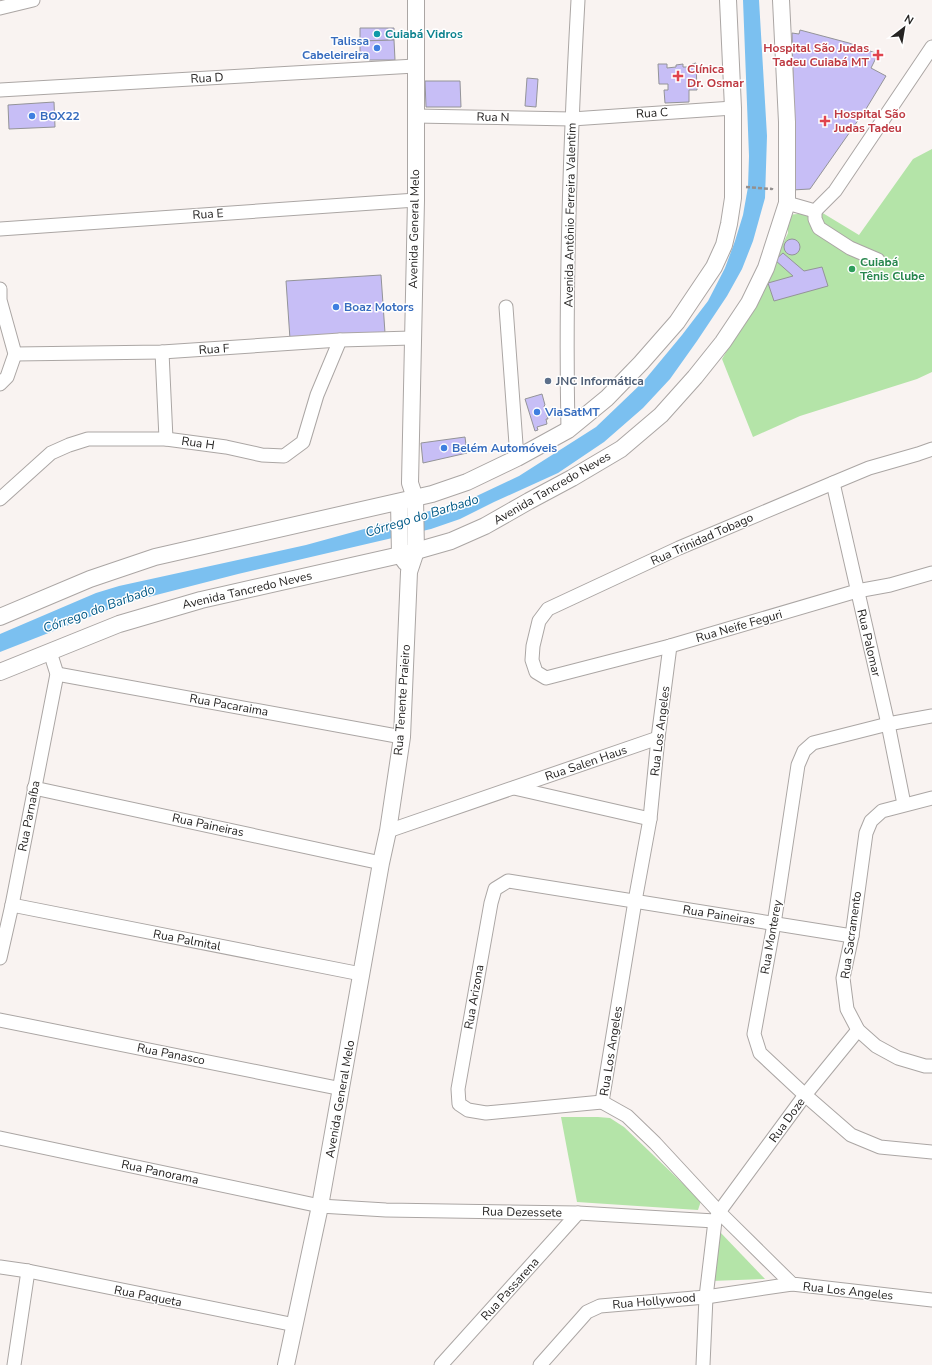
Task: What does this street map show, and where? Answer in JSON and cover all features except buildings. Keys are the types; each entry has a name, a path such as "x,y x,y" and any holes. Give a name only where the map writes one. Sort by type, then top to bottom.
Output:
{"main road":[{"name":"Avenida General Melo","path":"415,504 410,483 416,200 416,0"},
{"path":"0,617 90,578 155,557 399,506 415,504 432,494 467,482 517,458 568,430 607,398 641,363 677,322 714,267 724,245 730,224 732,198 733,108 728,0"},
{"name":"Avenida Tancredo Neves","path":"0,672 119,624 202,600 403,556 416,546 451,541 485,526 621,449 661,415 695,377 723,342 749,303 766,268 787,203 787,122 781,0"},
{"name":"Avenida General Melo","path":"399,506 410,483"},
{"path":"415,504 416,546"},
{"name":"Rua Tenente Praieiro","path":"388,831 402,737 403,556 399,506"},
{"name":"Avenida General Melo","path":"286,1365 320,1206 388,831"}],"street":[{"path":"0,8 33,0"},
{"name":"Avenida Antônio Ferreira Valentim","path":"568,430 566,356 572,119 578,0"},
{"path":"878,260 850,248 819,228 815,219 815,210 835,190 932,47"},
{"name":"Rua D","path":"0,90 415,66"},
{"name":"Rua C","path":"572,119 733,108"},
{"name":"Rua N","path":"415,116 572,119"},
{"name":"Rua E","path":"0,229 416,200"},
{"path":"787,203 815,210"},
{"path":"0,289 0,300 15,354 7,377 0,384"},
{"path":"506,307 517,458"},
{"name":"Rua F","path":"15,354 162,352 340,340 412,338"},
{"name":"Rua H","path":"0,499 51,453 88,439 166,439 226,447 262,455 284,456 303,442 317,395 340,340"},
{"path":"162,352 166,439"},
{"name":"Rua Trinidad Tobago","path":"546,678 536,672 532,660 533,646 539,621 548,609 679,548 833,483 869,468 918,454 932,448"},
{"name":"Rua Palomar","path":"833,483 888,724 904,804"},
{"name":"Rua Neife Feguri","path":"546,678 670,646 857,591 890,585 932,573"},
{"name":"Rua Los Angeles","path":"670,646 658,738 650,819 602,1102 627,1116 655,1143 717,1216 792,1284 932,1300"},
{"path":"50,652 57,674"},
{"name":"Rua Pacaraima","path":"57,674 402,737"},
{"name":"Rua Parnaíba","path":"0,958 12,905 57,674"},
{"name":"Rua Monterey","path":"932,716 888,724 813,743 804,751 798,765 774,924 754,1034 760,1053 851,1135 880,1147 932,1152"},
{"name":"Rua Salen Haus","path":"388,831 658,738"},
{"name":"Rua Paineiras","path":"34,788 381,863"},
{"name":"Rua Salen Haus","path":"514,788 650,819"},
{"name":"Rua Sacramento","path":"932,798 904,804 882,811 871,821 866,833 852,936 843,978 847,1009 858,1030 876,1046 898,1058 925,1066 932,1066"},
{"name":"Rua Arizona","path":"602,1102 486,1113 468,1110 459,1104 458,1089 491,903 495,889 508,881 635,901"},
{"name":"Rua Paineiras","path":"635,901 852,936"},
{"name":"Rua Palmital","path":"12,905 361,974"},
{"name":"Rua Panasco","path":"0,1020 342,1089"},
{"name":"Rua Doze","path":"717,1216 805,1095 858,1030"},
{"name":"Rua Panorama","path":"0,1138 320,1206"},
{"name":"Rua Dezessete","path":"320,1206 386,1210 717,1216"},
{"name":"Rua Passarena","path":"441,1365 578,1214"},
{"path":"703,1365 706,1297 717,1216"},
{"name":"Rua Paqueta","path":"0,1267 295,1325"},
{"path":"14,1365 28,1272"},
{"name":"Rua Hollywood","path":"540,1365 587,1312 600,1306 706,1297 792,1284"}],"path":[{"path":"742,187 769,189"}],"green space":[{"name":"Cuiabá Tênis Clube","path":"932,149 932,372 917,379 800,416 753,437 722,359 755,303 788,233 786,215 821,212 859,235 913,159"},
{"path":"561,1117 610,1118 624,1127 701,1201 698,1210 577,1202"},
{"path":"719,1231 765,1279 711,1281"}],"water":[{"name":"Córrego do Barbado","path":"743,0 759,0 767,136 765,198 753,241 742,269 727,296 670,379 643,408 604,442 558,473 460,519 431,529 238,574 125,603 0,652 0,634 96,593 119,586 306,545 466,501 519,476 596,427 643,382 708,301 725,268 735,241 743,215 748,187 749,156"}],"place":[{"name":"Cuiabá Vidros","path":"377,34"},
{"name":"Talissa Cabeleireira","path":"377,48"},
{"name":"Hospital São Judas Tadeu Cuiabá MT","path":"878,55"},
{"name":"Clínica Dr. Osmar","path":"678,76"},
{"name":"BOX22","path":"32,116"},
{"name":"Hospital São Judas Tadeu","path":"825,121"},
{"name":"Cuiabá Tênis Clube","path":"852,269"},
{"name":"Boaz Motors","path":"336,307"},
{"name":"JNC Informática","path":"548,381"},
{"name":"ViaSatMT","path":"537,412"},
{"name":"Belém Automóveis","path":"444,448"}]}
